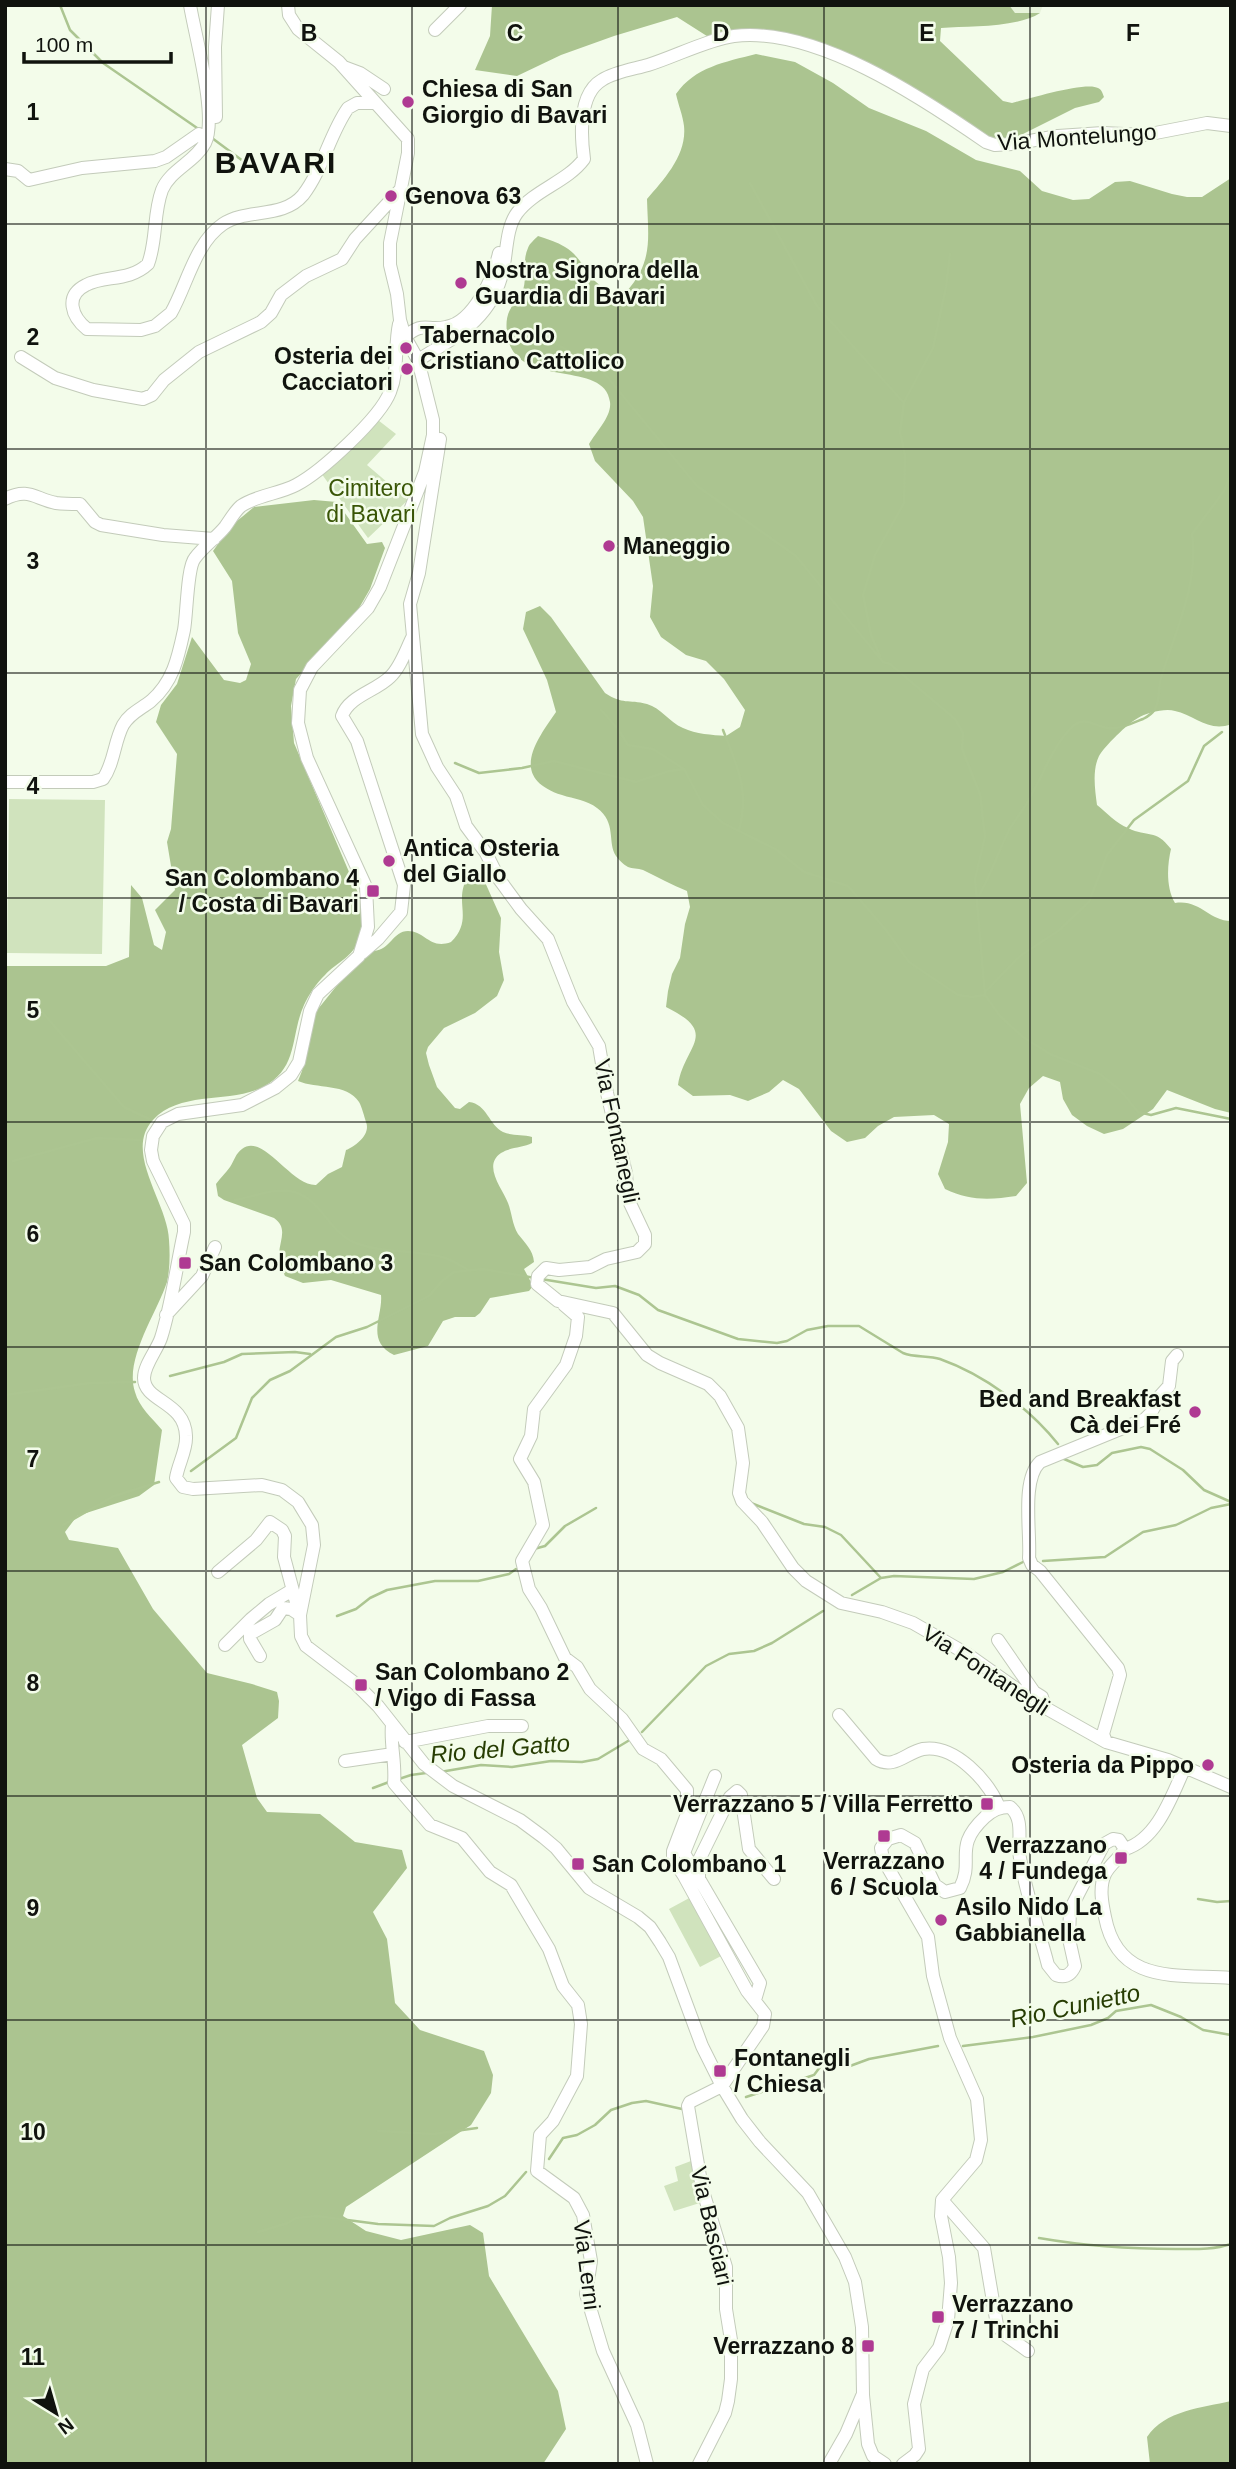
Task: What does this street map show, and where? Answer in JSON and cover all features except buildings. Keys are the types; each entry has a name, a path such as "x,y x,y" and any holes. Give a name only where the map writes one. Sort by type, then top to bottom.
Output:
{"street":[{"path":"190,5 209,107 207,138 163,188 148,264 133,274 88,284 76,293 72,312 87,329 141,330 164,320 175,306 202,249 214,232 237,217 280,209 296,201 318,170 348,108 357,103 375,103"},
{"path":"209,119 218,114 215,47 218,5"},
{"path":"288,5 289,15 298,29 343,67 405,134 409,146 389,254 400,320 405,337 418,360 433,420 433,435 425,472 380,587 368,608 312,667 300,690 298,723 307,758 366,887 368,927 359,956"},
{"path":"435,30 460,5"},
{"name":"Via Montelungo","path":"517,213 546,188 578,168 584,159 581,130 586,102 601,80 733,36 769,36 794,40 838,56 871,70 995,145 1103,133 1145,135 1207,123 1231,126"},
{"path":"343,67 360,72 384,89"},
{"path":"5,169 19,171 29,180 82,168 155,161 166,157 200,134 207,138"},
{"path":"21,357 55,378 93,390 143,399 152,395 164,380 200,352 261,322 271,313 281,295 306,276 342,259 355,239 400,190"},
{"path":"405,337 421,326 446,327 466,316 490,283 504,223 517,213"},
{"path":"418,360 466,331 488,306 502,272 510,228 517,213"},
{"path":"5,782 93,782 103,779 109,771 112,752 125,722 132,713 158,695 174,671 186,615 191,564 243,505 299,484 344,447 381,408 392,388 397,365 396,336 400,320"},
{"name":"Via Fontanegli","path":"433,420 440,436 419,573 410,604 422,734 456,796 469,832 486,853 499,879 521,909 548,939 573,1002 600,1046 607,1093 624,1162 628,1199 645,1235 645,1244 637,1252 607,1259 590,1268 545,1268 537,1284 558,1301 613,1313 647,1355 708,1384 720,1396 738,1428 743,1464 739,1493 742,1501 762,1522 793,1568 806,1581 841,1603 882,1612 913,1623 967,1654 1044,1708 1106,1742 1168,1760 1231,1787"},
{"path":"5,499 16,494 32,493 55,503 80,504 95,522 101,525 214,539"},
{"path":"412,638 390,677 344,710 342,716 357,741 404,885 401,912 378,939 318,994 310,1011 299,1062 291,1075 275,1088 242,1105 178,1114 162,1122 153,1136 150,1150 153,1161 184,1224 161,1337 144,1376 146,1387 153,1395 176,1409 182,1418 186,1434 185,1448 176,1478 183,1487 193,1489 262,1485 282,1490 298,1502 312,1524 314,1545 300,1612 301,1636 306,1646 356,1684 378,1706 424,1764 453,1786 520,1820 543,1836 590,1888 650,1927 669,1956 702,2046 720,2083 760,2142 808,2193 845,2257 855,2282 862,2327 863,2395 870,2450 885,2464"},
{"path":"166,1316 202,1276 215,1247"},
{"path":"558,1301 576,1314 579,1321 566,1364 534,1409 531,1436 520,1459 534,1482 543,1525 522,1561 523,1570 529,1589 565,1658 578,1667 590,1689 622,1719 643,1749 661,1759 687,1790 687,1814 673,1851 673,1859 747,1991 757,1994"},
{"path":"1106,1742 1103,1734 1120,1675 1118,1668 1040,1571 1032,1565 1029,1558 1029,1494 1035,1468 1040,1462 1145,1419 1160,1396 1170,1387 1172,1361 1177,1354"},
{"path":"218,1572 257,1540 270,1522 282,1530 285,1536 284,1557 300,1612"},
{"path":"225,1645 269,1604 289,1592 295,1596"},
{"path":"260,1656 250,1634 275,1620 283,1608 300,1612"},
{"path":"998,1640 1034,1692 1042,1697 1044,1708"},
{"path":"839,1715 882,1763 895,1762 923,1749 945,1751 962,1760 994,1794 999,1807"},
{"path":"345,1761 393,1754 390,1738 392,1725"},
{"path":"405,1742 488,1726 522,1727"},
{"name":"Via Lerni","path":"393,1754 394,1783 430,1825 462,1839 490,1872 511,1885 549,1949 563,1986 578,2005 581,2024 576,2076 553,2121 540,2135 537,2171 574,2198 583,2215 590,2261 586,2294 603,2351 637,2425 647,2464"},
{"path":"1185,1767 1163,1815 1139,1841 1125,1849 1104,1876 1101,1896 1105,1921 1120,1953 1132,1965 1150,1972 1231,1978"},
{"path":"715,1776 684,1853 760,1983 757,1994 765,2014 763,2026 720,2083"},
{"path":"699,1880 699,1860 730,1797 737,1791 741,1795 749,1849 774,1879"},
{"path":"903,2464 919,2449 914,2404 923,2368 939,2348 948,2320 951,2283 941,2216 942,2200 976,2160 981,2140 977,2099 950,2038 933,1976 928,1937 883,1859 881,1848 888,1839 901,1835 915,1843 935,1885 945,1892 960,1888 965,1877 966,1843 972,1830 999,1807 1010,1807 1016,1812 1019,1823 1020,1857 1048,1965 1053,1973 1060,1977 1070,1975 1075,1966 1069,1939 1069,1918 1082,1883 1108,1840 1119,1840 1125,1849"},
{"name":"Via Basciari","path":"699,2464 729,2401 731,2340 726,2309 726,2267 702,2188 688,2106 720,2083"},
{"path":"942,2200 984,2248 997,2325 1004,2334 1028,2351"},
{"path":"830,2462 863,2395"}],"shaded area":[{"path":"1009,5 1043,5 1040,13 1021,14 1015,13"}],"green space":[{"path":"492,5 1009,5 1015,13 1040,13 1006,24 941,28 940,41 1003,101 1012,103 1056,91 1092,86 1101,90 1104,97 1099,102 1075,108 1013,139 996,141 898,79 836,48 772,31 710,38 677,17 561,55 517,76 475,70 490,36"},
{"path":"756,54 795,62 833,83 869,108 926,131 976,160 1020,171 1042,191 1073,200 1089,199 1115,182 1130,181 1172,194 1202,197 1231,178 1231,724 1209,725 1171,710 1146,714 1128,725 1102,752 1095,767 1095,780 1097,805 1124,826 1156,836 1171,849 1168,877 1175,903 1191,904 1216,918 1231,921 1231,1113 1167,1090 1153,1109 1123,1129 1104,1134 1072,1115 1063,1099 1060,1082 1043,1076 1029,1088 1020,1104 1027,1183 1016,1196 980,1198 963,1196 945,1189 938,1174 948,1142 949,1124 934,1115 894,1117 865,1138 847,1142 831,1131 799,1089 783,1080 769,1092 748,1101 730,1095 693,1096 678,1085 696,1033 683,1016 666,1007 672,974 680,958 690,907 687,891 643,870 625,865 613,851 609,826 603,814 589,803 546,788 536,779 531,769 535,747 556,712 547,680 523,629 526,612 540,606 551,617 605,693 611,697 652,706 678,725 693,732 726,736 740,727 745,710 724,679 706,661 686,655 661,637 650,617 653,586 643,517 633,501 595,461 589,444 609,413 610,402 604,389 593,381 541,369 525,362 513,351 507,334 507,317 521,295 528,248 538,236 573,253 602,287 625,293 641,271 645,260 648,238 647,199 673,166 682,147 684,126 676,94 692,77 701,72"},
{"name":"Cimitero di Bavari","path":"374,417 396,434 367,465 408,500 368,538 321,473"},
{"path":"314,500 337,502 367,544 382,542 385,548 370,589 355,615 296,679 291,706 294,743 361,900 360,937 351,952 322,978 308,998 288,1061 275,1079 250,1092 177,1105 153,1120 145,1133 145,1162 167,1226 170,1250 167,1282 143,1336 134,1365 133,1379 140,1403 162,1430 154,1485 139,1496 77,1516 65,1532 69,1540 118,1548 153,1609 207,1673 277,1692 278,1718 242,1745 257,1798 267,1812 320,1814 355,1842 402,1850 407,1868 373,1912 387,1939 395,2003 420,2030 484,2051 493,2075 491,2093 471,2125 346,2207 343,2216 366,2231 401,2240 470,2225 483,2233 489,2276 558,2391 566,2429 543,2464 5,2464 5,966 106,966 129,957 131,885 142,898 154,945 162,950 166,932 155,910 175,890 167,842 171,829 177,754 156,722 161,705 177,684 192,637 224,680 240,683 246,680 251,664 238,633 232,581 213,551 231,526 254,507"},
{"path":"9,799 105,800 102,954 7,953"},
{"path":"474,870 480,871 501,918 499,952 504,980 497,996 475,1013 444,1028 426,1053 437,1087 455,1108 460,1109 469,1102 475,1104 503,1132 532,1137 532,1143 501,1153 493,1164 516,1230 532,1254 534,1262 524,1269 533,1286 529,1291 490,1298 475,1317 455,1317 443,1321 428,1346 394,1355 380,1343 378,1335 381,1295 331,1280 303,1283 285,1276 279,1259 282,1230 278,1222 274,1218 224,1200 218,1196 216,1184 238,1153 250,1146 268,1153 307,1183 316,1185 328,1174 342,1167 346,1150 362,1139 367,1126 360,1104 354,1096 339,1089 298,1081 309,1030 318,1009 343,978 399,934 408,931 438,944 451,942 461,927 464,885"},
{"path":"693,1896 723,1955 700,1967 669,1909"},
{"path":"691,2161 703,2202 674,2211 664,2186 678,2181 675,2167"},
{"path":"1231,2401 1231,2464 1150,2464 1147,2437 1164,2421 1185,2412"}],"waterway":[{"path":"60,5 70,30 103,63 200,130"},
{"path":"212,138 251,167"},
{"path":"750,183 817,306 903,402"},
{"path":"880,656 871,635 863,595 875,555 904,503 905,455 900,432 904,402 933,348 950,254"},
{"path":"527,328 600,368 697,486 796,556 883,662 890,664 955,719 963,733 962,749 980,794 985,837 975,879 985,995 1000,1016 1023,1037 1050,1054 1100,1074 1121,1091 1138,1112 1151,1115 1176,1108 1231,1119"},
{"path":"978,897 1009,830 1069,730 1083,722 1107,728 1121,727 1145,718 1155,709 1161,678 1189,589 1192,534 1224,491 1231,473"},
{"path":"601,710 628,745 653,749 684,769 703,805 723,823 777,850 804,872 848,886 909,962 958,995 985,995"},
{"path":"723,730 737,767 742,791 739,830"},
{"path":"985,992 1020,956 1058,931 1089,902 1107,855 1134,820 1188,781 1204,746 1222,732"},
{"path":"455,763 479,773 554,761 636,782 684,769"},
{"path":"31,999 124,1107 149,1119"},
{"path":"13,1161 97,1138 140,1140"},
{"path":"235,1200 273,1192 294,1192 311,1201 336,1230 351,1241 384,1250 442,1257 467,1269"},
{"path":"191,1471 236,1438 252,1398 270,1380 290,1371 336,1337 367,1327 429,1296 454,1272 483,1269 535,1278"},
{"path":"541,1279 596,1288 615,1286 639,1295 658,1310 738,1339 777,1343 787,1341 807,1330 828,1326 859,1326 903,1353 940,1359 989,1383 1034,1418 1058,1444"},
{"path":"170,1376 224,1362 242,1354 310,1354"},
{"path":"5,1395 90,1383 135,1382"},
{"path":"1064,1459 1083,1467 1097,1465 1112,1453 1141,1447 1150,1449 1183,1470 1204,1490 1231,1502"},
{"path":"63,1525 114,1496 159,1482"},
{"path":"751,1503 804,1524 825,1527 841,1535 881,1578"},
{"name":"Rio del Gatto","path":"1043,1561 1105,1557 1143,1532 1176,1525 1211,1508 1231,1504"},
{"path":"534,1549 545,1546 565,1526 596,1508"},
{"name":"Rio del Gatto","path":"852,1595 881,1578 894,1576 974,1579 1003,1572 1023,1562"},
{"path":"337,1616 356,1609 387,1590 435,1581 478,1581 509,1574 516,1569"},
{"name":"Rio del Gatto","path":"642,1732 706,1666 729,1654 754,1651 772,1643 823,1611"},
{"name":"Rio del Gatto","path":"440,1772 481,1765 512,1767 551,1761 582,1762 598,1759 628,1741"},
{"name":"Rio del Gatto","path":"399,1779 426,1773"},
{"name":"Rio del Gatto","path":"373,1788 389,1782"},
{"path":"1198,1899 1231,1901"},
{"name":"Rio Cunietto","path":"963,2046 1033,2037 1091,2025 1108,2018 1116,2011 1151,2005 1181,2017 1203,2030 1231,2035"},
{"name":"Rio Cunietto","path":"746,2097 814,2075 826,2059 835,2057 850,2066 869,2059 938,2046"},
{"name":"Rio Cunietto","path":"549,2159 563,2138 577,2135 595,2125 611,2110 646,2101 682,2109"},
{"name":"Rio Cunietto","path":"378,2131 434,2134 477,2128"},
{"path":"258,2232 296,2218 317,2216 378,2224 434,2226 488,2206 505,2196 526,2172"},
{"path":"1039,2238 1141,2248 1204,2249 1231,2244"}],"place":[{"name":"Chiesa di San Giorgio di Bavari","path":"408,102"},
{"name":"Genova 63","path":"391,196"},
{"name":"Nostra Signora della Guardia di Bavari","path":"461,283"},
{"name":"Tabernacolo Cristiano Cattolico","path":"406,348"},
{"name":"Osteria dei Cacciatori","path":"407,369"},
{"name":"Maneggio","path":"609,546"},
{"name":"Antica Osteria del Giallo","path":"389,861"},
{"name":"San Colombano 4 / Costa di Bavari","path":"373,891"},
{"name":"San Colombano 3","path":"185,1263"},
{"name":"Bed and Breakfast Cà dei Fré","path":"1195,1412"},
{"name":"San Colombano 2 / Vigo di Fassa","path":"361,1685"},
{"name":"Osteria da Pippo","path":"1208,1765"},
{"name":"Verrazzano 5 / Villa Ferretto","path":"987,1804"},
{"name":"Verrazzano 6 / Scuola","path":"884,1836"},
{"name":"Verrazzano 4 / Fundega","path":"1121,1858"},
{"name":"San Colombano 1","path":"578,1864"},
{"name":"Asilo Nido La Gabbianella","path":"941,1920"},
{"name":"Fontanegli / Chiesa","path":"720,2071"},
{"name":"Verrazzano 7 / Trinchi","path":"938,2317"},
{"name":"Verrazzano 8","path":"868,2346"}],"district":[{"name":"BAVARI","path":"276,163"}]}
